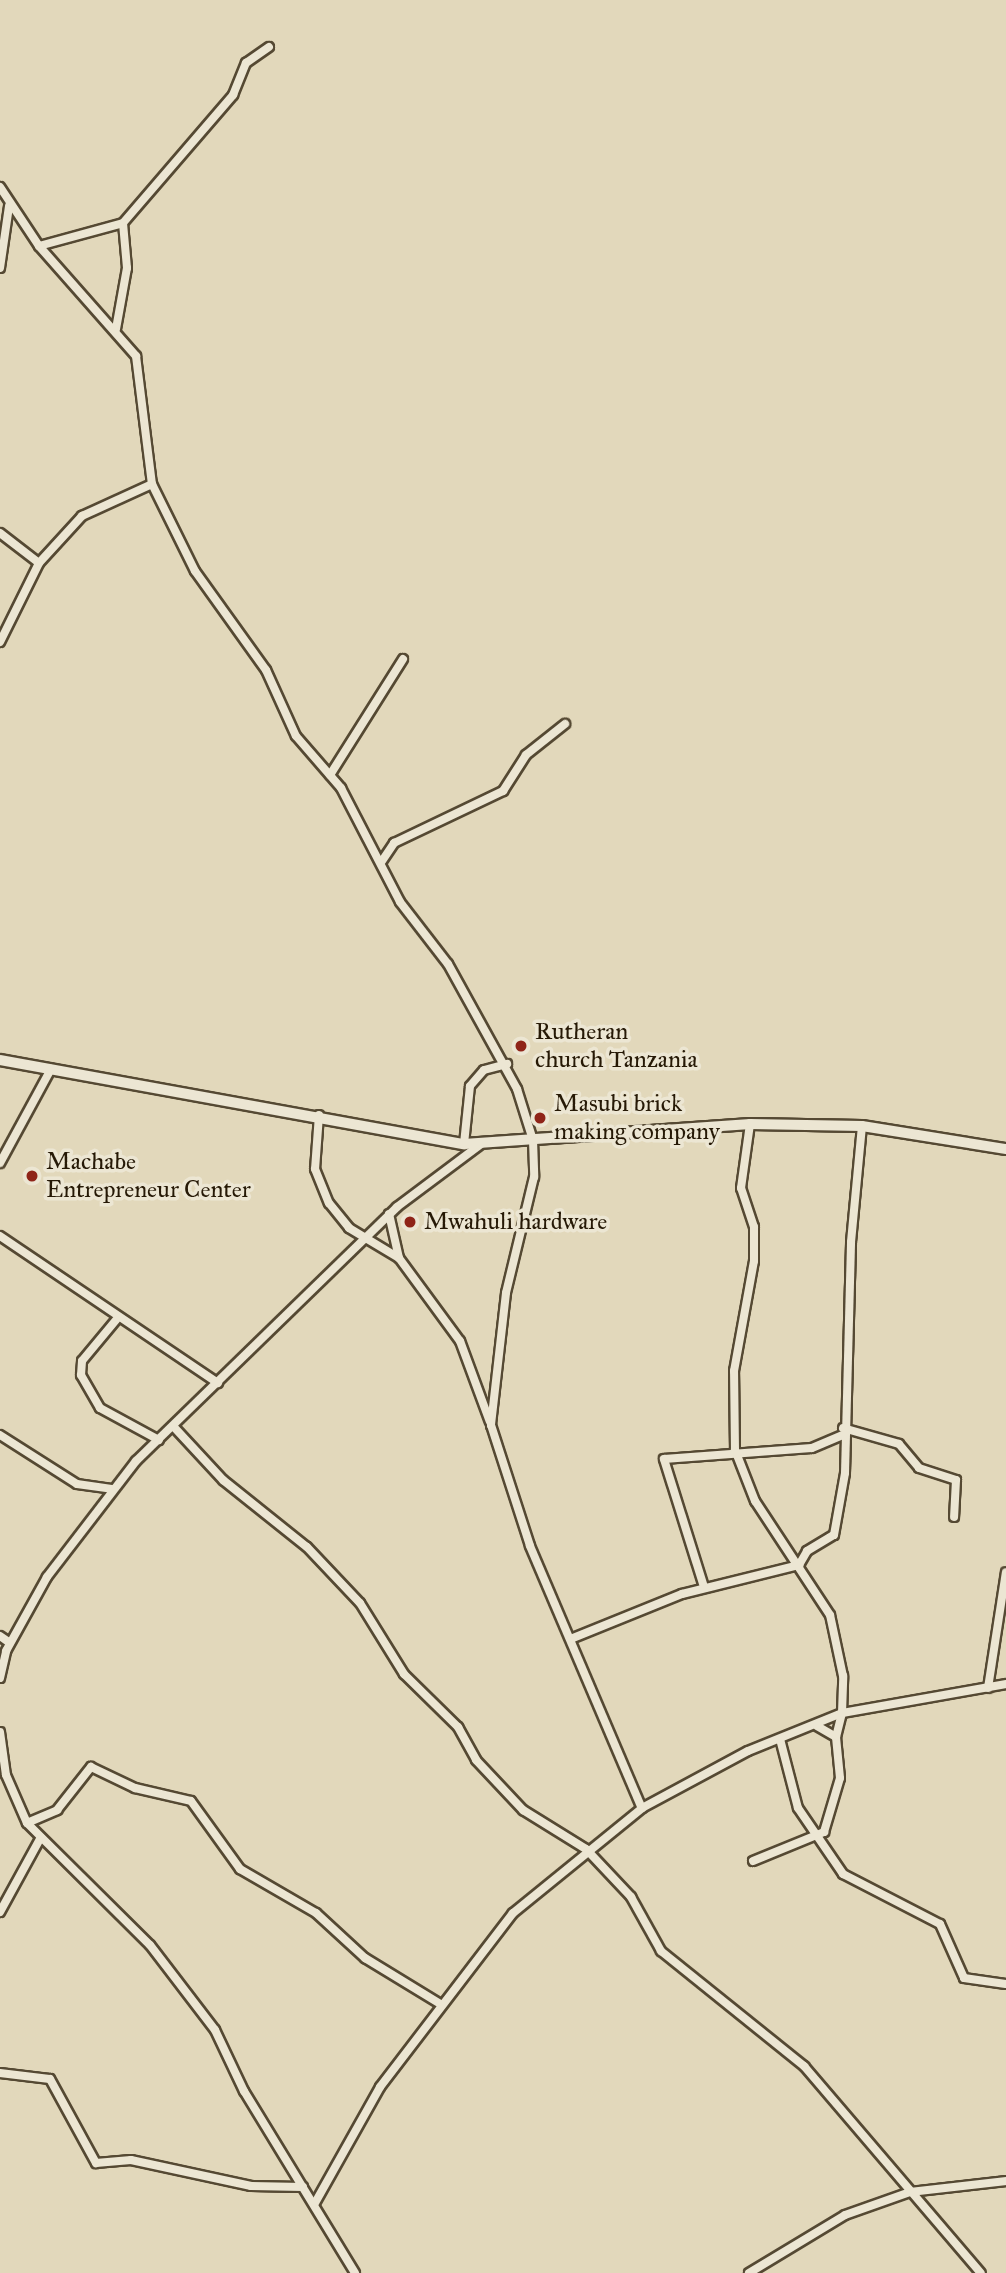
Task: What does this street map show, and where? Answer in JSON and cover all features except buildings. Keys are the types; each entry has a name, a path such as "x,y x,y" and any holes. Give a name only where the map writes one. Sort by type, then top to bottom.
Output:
{"street":[{"path":"39,246 123,223 233,96 246,63 269,47"},
{"path":"0,187 39,246 116,330 142,375 152,484 210,597 266,670 296,736 330,775 382,861 400,902 448,964 507,1064 533,1140 534,1177 506,1293 491,1425"},
{"path":"0,268 9,237 9,204"},
{"path":"116,330 127,268 123,223"},
{"path":"0,642 39,563 90,510 152,484"},
{"path":"0,533 39,563"},
{"path":"330,775 403,659"},
{"path":"382,861 394,843 503,791 526,755 565,724"},
{"path":"0,1060 319,1115 464,1144 481,1145 750,1124 862,1126 1006,1149"},
{"path":"464,1144 470,1086 484,1070 507,1064"},
{"path":"0,1163 51,1069"},
{"path":"319,1115 317,1177 339,1218 363,1239 399,1258"},
{"path":"750,1124 741,1188 754,1227 754,1261 734,1371 736,1450 755,1501 799,1565 833,1624 842,1713 836,1737 840,1778 832,1817 818,1839 753,1861"},
{"path":"799,1565 804,1553 837,1530 862,1126"},
{"path":"0,1678 2,1659 47,1577 112,1489 389,1214 481,1145"},
{"path":"389,1214 399,1258 460,1341 473,1390 491,1425 530,1546 573,1638 589,1695 642,1808"},
{"path":"0,1236 116,1320 218,1383"},
{"path":"116,1320 82,1361 81,1376 100,1408 159,1440"},
{"path":"173,1426 223,1480 307,1547 360,1603 410,1682 458,1727 476,1760 515,1802 586,1849 631,1897 661,1951 804,2066 981,2273"},
{"path":"704,1587 662,1464 667,1457 736,1450 812,1448 843,1432 899,1444 919,1468 956,1480 954,1517"},
{"path":"0,1435 77,1484 112,1489"},
{"path":"573,1638 704,1587 799,1565"},
{"path":"988,1688 1006,1572"},
{"path":"0,1636 10,1643"},
{"path":"315,2203 380,2087 442,2005 513,1913 586,1849 642,1808 780,1739 817,1726 842,1713 1006,1685"},
{"path":"817,1726 836,1737"},
{"path":"0,1732 1,1761 27,1823 150,1945 194,2001 355,2273"},
{"path":"780,1739 792,1796 843,1874 940,1924 964,1978 1006,1984"},
{"path":"27,1823 57,1810 91,1767 135,1788 191,1801 240,1869 316,1913 365,1958 442,2005"},
{"path":"0,1912 41,1837"},
{"path":"0,2073 50,2079 96,2163 131,2160 251,2186 303,2187"},
{"path":"749,2273 845,2215 910,2192 1006,2181"}],"place":[{"name":"Rutheran church Tanzania","path":"521,1046"},
{"name":"Masubi brick making company","path":"540,1118"},
{"name":"Machabe Entrepreneur Center","path":"32,1176"},
{"name":"Mwahuli hardware","path":"410,1222"}]}
